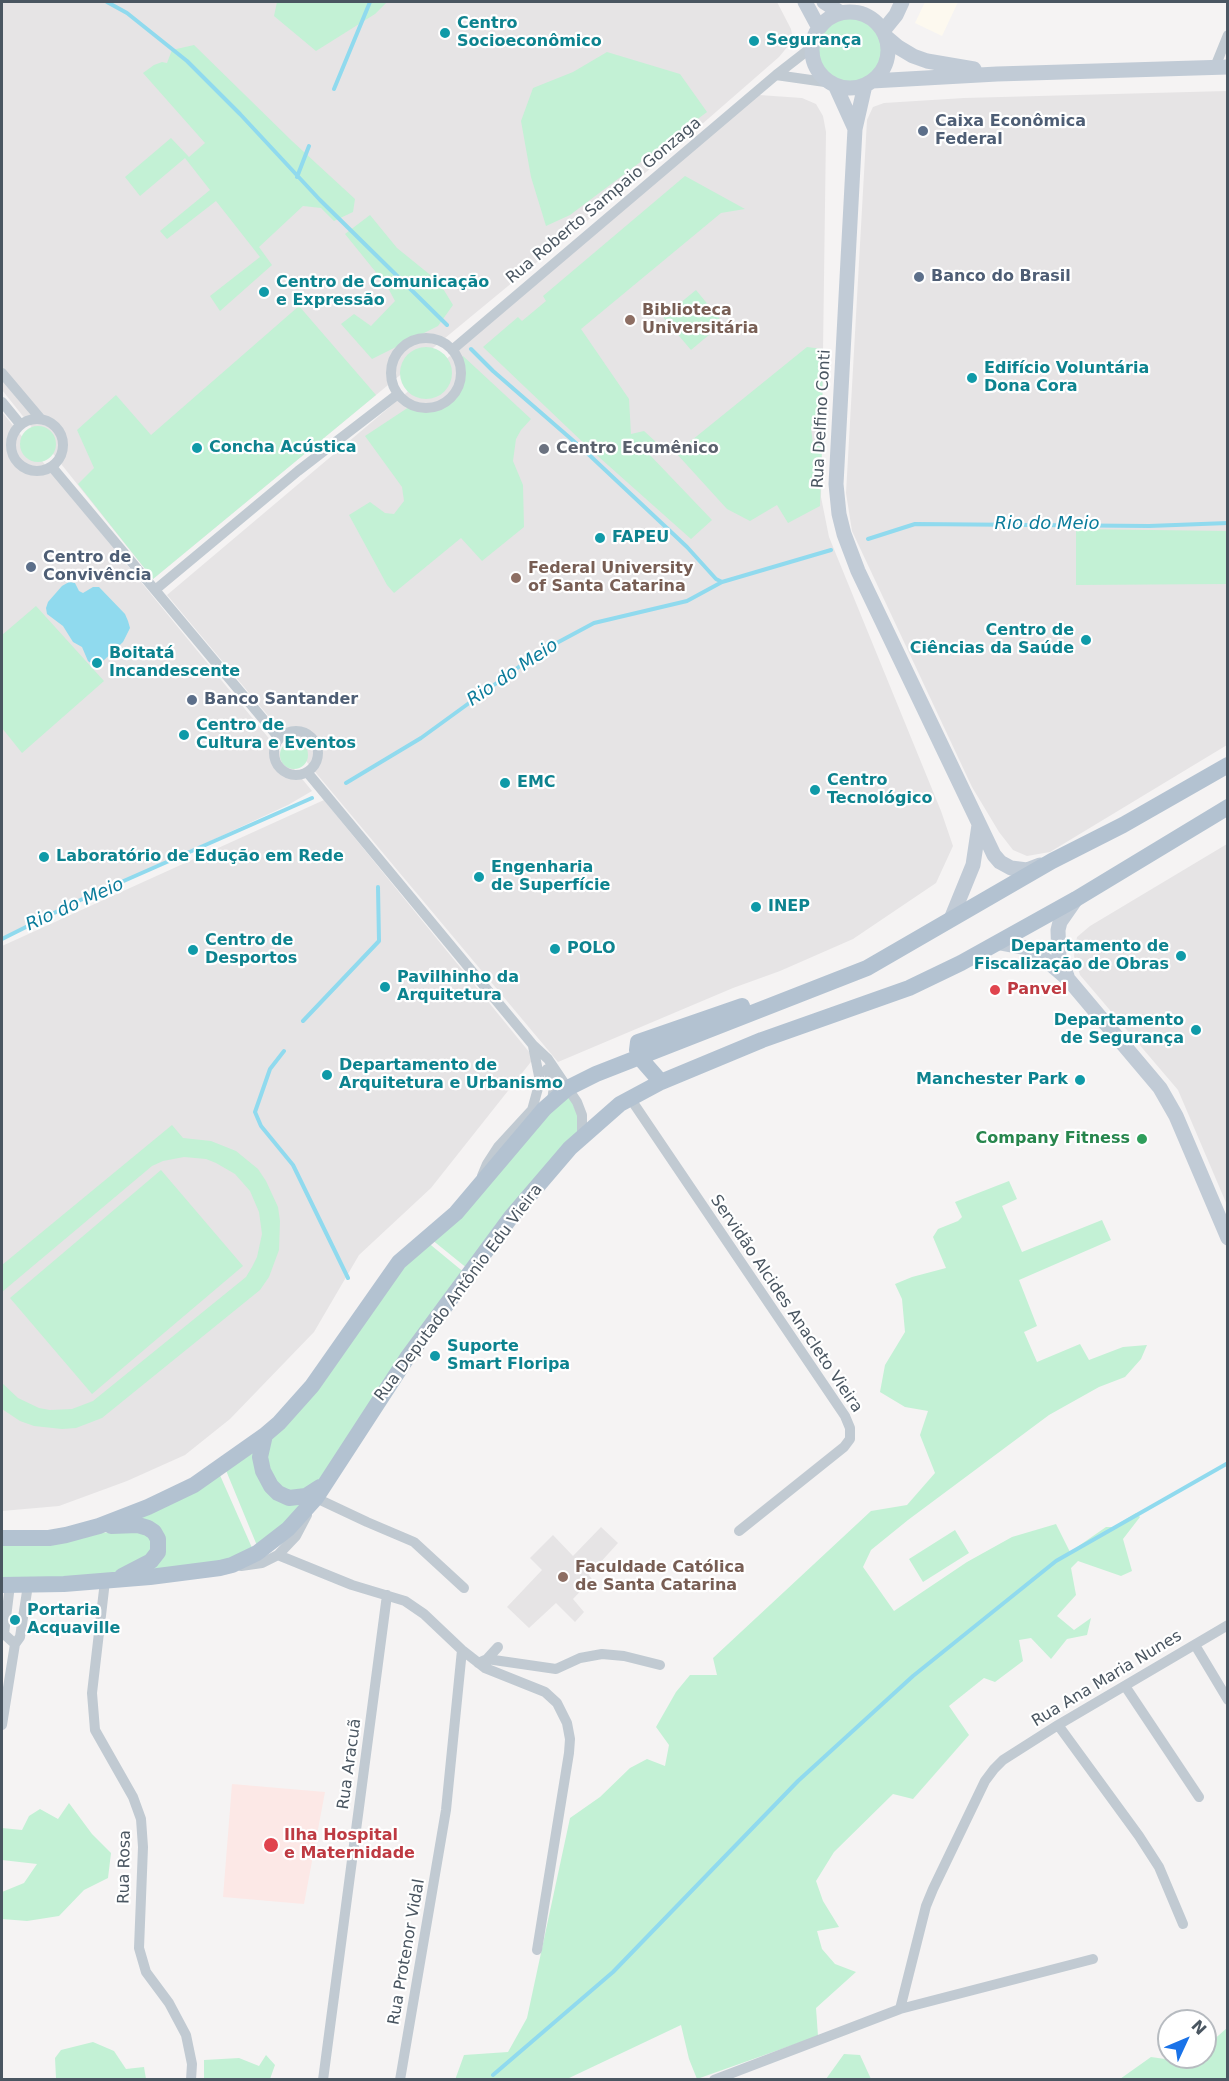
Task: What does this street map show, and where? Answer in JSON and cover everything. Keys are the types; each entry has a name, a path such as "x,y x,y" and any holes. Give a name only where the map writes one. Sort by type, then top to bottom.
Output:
{"main road":[{"path":"805,2 819,28"},
{"path":"824,2 849,9 873,20 898,47 913,56 927,61 997,74"},
{"path":"868,83 883,69 888,53 884,34 902,2"},
{"path":"849,9 828,19 819,28 812,47 817,68 823,77 834,84 855,87 868,83 997,74 1221,67"},
{"name":"Rua Delfino Conti","path":"868,83 855,129 836,484 836,498 844,534 851,554 994,855 1000,862 1011,868 1027,870 1052,861"},
{"name":"Rua Delfino Conti","path":"834,84 855,129"},
{"path":"661,1082 639,1058 638,1042 795,987 936,928 1227,765"},
{"name":"Rua Deputado Antônio Edu Vieira","path":"6,1585 150,1577 220,1568 247,1558 274,1542 301,1516 321,1491 406,1358 511,1216 582,1137 630,1098 661,1082 762,1040 909,988 1000,943 1077,899 1227,807"},
{"path":"951,919 973,865 979,825"},
{"path":"1068,979 1059,958 1058,930 1060,922 1077,899"},
{"path":"1000,943 1027,948 1041,956 1068,979 1146,1069 1167,1100 1227,1238"},
{"path":"2,1538 49,1538 99,1526 148,1508 194,1485 265,1435 312,1386 399,1262 456,1213 552,1101 568,1088 596,1074 639,1058"},
{"path":"265,1435 260,1457 263,1471 271,1486 278,1493 289,1498 321,1491"},
{"path":"99,1526 148,1528 158,1539 158,1552 151,1561 109,1580"}],"street":[{"path":"1221,67 1227,35"},
{"name":"Rua Roberto Sampaio Gonzaga","path":"452,350 812,47"},
{"path":"776,75 834,84"},
{"path":"434,339 444,343 459,360 461,372 459,384 453,395 441,405 426,408 412,405 398,394 391,376 392,365 403,346 412,340 434,339"},
{"path":"2,373 40,418"},
{"path":"155,590 298,471 398,394"},
{"path":"2,402 20,424"},
{"path":"40,418 52,422 62,434 64,444 63,453 52,467 36,471 21,466 15,460 11,445 15,430 20,424 29,419 40,418"},
{"path":"52,467 279,738"},
{"path":"294,731 310,736 318,751 317,759 307,772 294,775 281,770 274,757 275,743 279,738 294,731"},
{"path":"307,772 532,1045 548,1070 554,1086 552,1101"},
{"path":"532,1045 548,1059 568,1088 582,1115 582,1137"},
{"path":"477,1190 487,1164 498,1147 532,1110 540,1081 532,1045"},
{"name":"Servidão Alcides Anacleto Vieira","path":"630,1098 845,1416 850,1428 850,1438 844,1447 739,1531"},
{"path":"220,1568 262,1563 278,1555 296,1536 321,1491 367,1522 414,1542 464,1588"},
{"path":"278,1555 352,1585 414,1606 462,1650 482,1661 556,1669 580,1658 602,1654 624,1656 660,1665"},
{"name":"Rua Rosa","path":"109,1580 92,1693 95,1730 133,1797 141,1819 143,1847 139,1948 146,1972 169,2003 186,2035 192,2064 191,2079"},
{"path":"6,1585 4,1634 15,1644"},
{"path":"2,1725 15,1644 20,1637 28,1585"},
{"name":"Rua Aracuã","path":"323,2079 387,1595"},
{"name":"Rua Ana Maria Nunes","path":"900,2009 926,1906 985,1781 1003,1760 1227,1625"},
{"path":"1195,1645 1227,1700"},
{"path":"482,1661 498,1647"},
{"name":"Rua Protenor Vidal","path":"400,2079 446,1810 462,1650"},
{"path":"482,1661 485,1668 545,1692 557,1703 567,1723 570,1738 567,1772 537,1950"},
{"path":"1125,1686 1199,1797"},
{"path":"1058,1725 1159,1867 1183,1924"},
{"path":"714,2079 900,2009 1093,1959"}],"shaded area":[{"path":"2,2 777,2 791,29 793,40 779,57 662,159 153,579 2,390"},
{"path":"925,2 958,2 942,36 915,23"},
{"path":"1227,91 1227,745 1050,852 1027,856 1013,850 999,832 972,787 852,531 846,493 867,120 873,107 884,103 964,98"},
{"name":"Federal University of Santa Catarina","path":"759,95 802,98 816,104 823,116 826,132 821,497 829,537 941,811 953,846 936,883 853,939 558,1062 167,595"},
{"path":"2,412 312,791 288,805 2,938"},
{"path":"324,800 534,1058 431,1188 359,1255 314,1332 230,1419 185,1455 127,1481 59,1506 2,1511 2,946"},
{"path":"1227,844 1227,1205 1178,1090 1080,975 1074,956 1077,937 1090,926"},
{"name":"Faculdade Católica de Santa Catarina","path":"601,1527 618,1543 589,1575 592,1579 573,1599 584,1612 575,1622 556,1603 529,1628 507,1607 542,1570 530,1558 553,1535 573,1556"},
{"name":"Ilha Hospital e Maternidade","path":"232,1784 325,1792 304,1904 223,1897"}],"green space":[{"path":"277,2 387,2 375,14 316,51 274,16"},
{"path":"844,17 858,17 870,22 880,32 885,51 880,70 870,80 858,85 844,85 832,80 822,70 817,58 817,44 822,32 832,22"},
{"path":"194,45 355,199 353,212 334,221 321,208 303,206 259,247 272,265 220,311 210,296 260,257 216,201 167,239 160,231 210,190 185,158 140,196 125,177 171,138 189,157 205,143 143,73 154,65 167,63 172,50"},
{"path":"607,52 680,74 707,112 570,215 546,226 531,177 521,121 533,88 573,72"},
{"path":"685,176 745,209 721,213 581,329 629,399 631,434 644,431 657,443 647,452 712,520 691,539 591,450 483,347 518,317 522,321 546,301 543,296"},
{"path":"370,215 397,248 439,282 453,305 438,326 372,359 341,324 354,314 371,326 395,301 387,286 345,234"},
{"path":"696,290 723,323 691,350 663,317"},
{"path":"299,306 376,395 153,579 78,484 94,468 77,430 116,395 151,435"},
{"path":"421,347 431,347 445,354 452,373 445,392 431,399 421,399 411,395 404,388 400,378 400,368 404,358 411,351"},
{"path":"807,347 823,349 822,427 811,428 813,444 822,447 820,506 788,523 777,505 750,521 727,509 676,453"},
{"path":"463,356 531,419 516,439 513,461 523,485 524,527 482,561 461,538 394,593 387,585 349,515 370,502 385,513 394,514 404,501 402,487 365,436 412,405 427,408 441,404 453,395 459,384 461,372 459,360"},
{"path":"38,426 51,431 56,444 51,457 38,462 25,457 20,444 25,431"},
{"path":"1076,529 1227,531 1227,584 1076,585"},
{"path":"36,606 104,681 22,753 2,728 2,635"},
{"path":"294,741 304,745 308,755 304,765 294,769 284,765 280,755 284,745"},
{"path":"570,1097 579,1119 577,1136 468,1269 431,1239 546,1109"},
{"path":"172,1125 183,1138 211,1141 236,1151 258,1169 266,1181 278,1207 280,1221 279,1250 269,1277 260,1290 102,1418 76,1428 62,1429 34,1426 20,1421 2,1409 2,1383 18,1398 39,1408 72,1409 93,1401 246,1277 252,1267 257,1257 262,1234 259,1212 250,1191 235,1174 216,1163 206,1159 184,1157 163,1161 152,1166 2,1292 2,1265"},
{"path":"161,1170 243,1266 92,1394 10,1298"},
{"path":"1009,1181 1017,1199 1002,1206 1022,1252 1102,1220 1111,1240 1019,1280 1037,1326 1024,1332 1037,1362 1080,1344 1089,1360 1123,1347 1147,1345 1141,1359 1125,1377 1099,1387 1049,1415 871,1550 863,1567 894,1611 967,1562 1012,1537 1056,1524 1070,1552 1106,1527 1113,1527 1136,1513 1140,1517 1123,1539 1132,1571 1121,1576 1078,1561 1071,1568 1076,1595 1057,1616 1074,1630 1091,1618 1087,1635 1067,1639 1051,1659 1031,1638 1019,1640 1023,1661 995,1682 984,1678 949,1706 969,1735 913,1799 893,1794 834,1852 816,1881 823,1901 839,1927 817,1931 822,1949 835,1964 856,1972 816,2008 818,2036 697,2079 689,2059 681,2025 567,2079 455,2080 464,2055 508,2052 527,2018 570,1818 600,1797 630,1768 647,1759 665,1766 669,1745 656,1727 676,1692 690,1675 717,1675 713,1658 871,1511 907,1505 935,1473 920,1435 928,1411 905,1407 880,1392 885,1365 905,1332 902,1299 895,1284 946,1268 933,1237 938,1229 962,1217 955,1202"},
{"path":"426,1241 466,1274 321,1483 306,1492 279,1490 266,1467 270,1441 396,1271"},
{"path":"260,1443 267,1488 312,1498 258,1548 225,1468"},
{"path":"219,1473 253,1550 236,1558 147,1572 163,1548 127,1521"},
{"path":"955,1530 969,1553 923,1582 909,1559"},
{"path":"144,1531 153,1540 148,1558 109,1576 2,1582 2,1541"},
{"path":"69,1803 92,1834 111,1853 108,1878 84,1890 59,1916 27,1921 2,1919 2,1892 24,1883 37,1864 2,1860 2,1828 22,1830 29,1816 40,1809 58,1819"},
{"path":"1227,2028 1227,2079 1120,2079 1151,2057 1157,2058 1157,2069 1217,2069 1217,2037"},
{"path":"93,2042 114,2051 126,2069 144,2067 146,2079 53,2079 56,2078 55,2058 61,2050"},
{"path":"844,2054 860,2055 871,2079 826,2079"},
{"path":"266,2055 275,2065 270,2079 204,2079 204,2060 239,2058 259,2066"}],"water":[{"path":"69,582 75,583 79,591 83,593 93,587 99,587 125,614 128,621 130,628 123,642 101,663 92,664 88,661 82,647 73,642 63,626 47,614 48,602 62,586"}],"waterway":[{"path":"107,2 127,13 187,61 320,200 447,325"},
{"path":"334,89 370,2"},
{"path":"297,177 309,146"},
{"path":"471,349 585,451 687,547 716,579 722,582"},
{"name":"Rio do Meio","path":"868,539 915,524 1149,526 1228,523"},
{"name":"Rio do Meio","path":"346,783 421,738 538,653 594,623 687,601 722,582 831,550"},
{"name":"Rio do Meio","path":"2,939 76,902 312,798"},
{"path":"303,1021 379,941 378,887"},
{"path":"284,1051 270,1069 255,1112 261,1126 293,1165 348,1278"},
{"path":"493,2075 613,1972 798,1781 913,1676 1056,1561 1228,1463"}],"place":[{"name":"Centro Socioeconômico","path":"445,33"},
{"name":"Segurança","path":"754,41"},
{"name":"Caixa Econômica Federal","path":"923,131"},
{"name":"Banco do Brasil","path":"919,277"},
{"name":"Centro de Comunicação e Expressão","path":"264,292"},
{"name":"Biblioteca Universitária","path":"630,320"},
{"name":"Edifício Voluntária Dona Cora","path":"972,378"},
{"name":"Concha Acústica","path":"197,448"},
{"name":"Centro Ecumênico","path":"544,449"},
{"name":"FAPEU","path":"600,538"},
{"name":"Centro de Convivência","path":"31,567"},
{"name":"Federal University of Santa Catarina","path":"516,578"},
{"name":"Centro de Ciências da Saúde","path":"1086,640"},
{"name":"Boitatá Incandescente","path":"97,663"},
{"name":"Banco Santander","path":"192,700"},
{"name":"Centro de Cultura e Eventos","path":"184,735"},
{"name":"EMC","path":"505,783"},
{"name":"Centro Tecnológico","path":"815,790"},
{"name":"Laboratório de Edução em Rede","path":"44,857"},
{"name":"Engenharia de Superfície","path":"479,877"},
{"name":"INEP","path":"756,907"},
{"name":"POLO","path":"555,949"},
{"name":"Centro de Desportos","path":"193,950"},
{"name":"Departamento de Fiscalização de Obras","path":"1181,956"},
{"name":"Pavilhinho da Arquitetura","path":"385,987"},
{"name":"Panvel","path":"995,990"},
{"name":"Departamento de Segurança","path":"1196,1030"},
{"name":"Departamento de Arquitetura e Urbanismo","path":"327,1075"},
{"name":"Manchester Park","path":"1080,1080"},
{"name":"Company Fitness","path":"1142,1139"},
{"name":"Suporte Smart Floripa","path":"435,1356"},
{"name":"Faculdade Católica de Santa Catarina","path":"563,1577"},
{"name":"Portaria Acquaville","path":"15,1620"},
{"name":"Ilha Hospital e Maternidade","path":"271,1845"}]}
